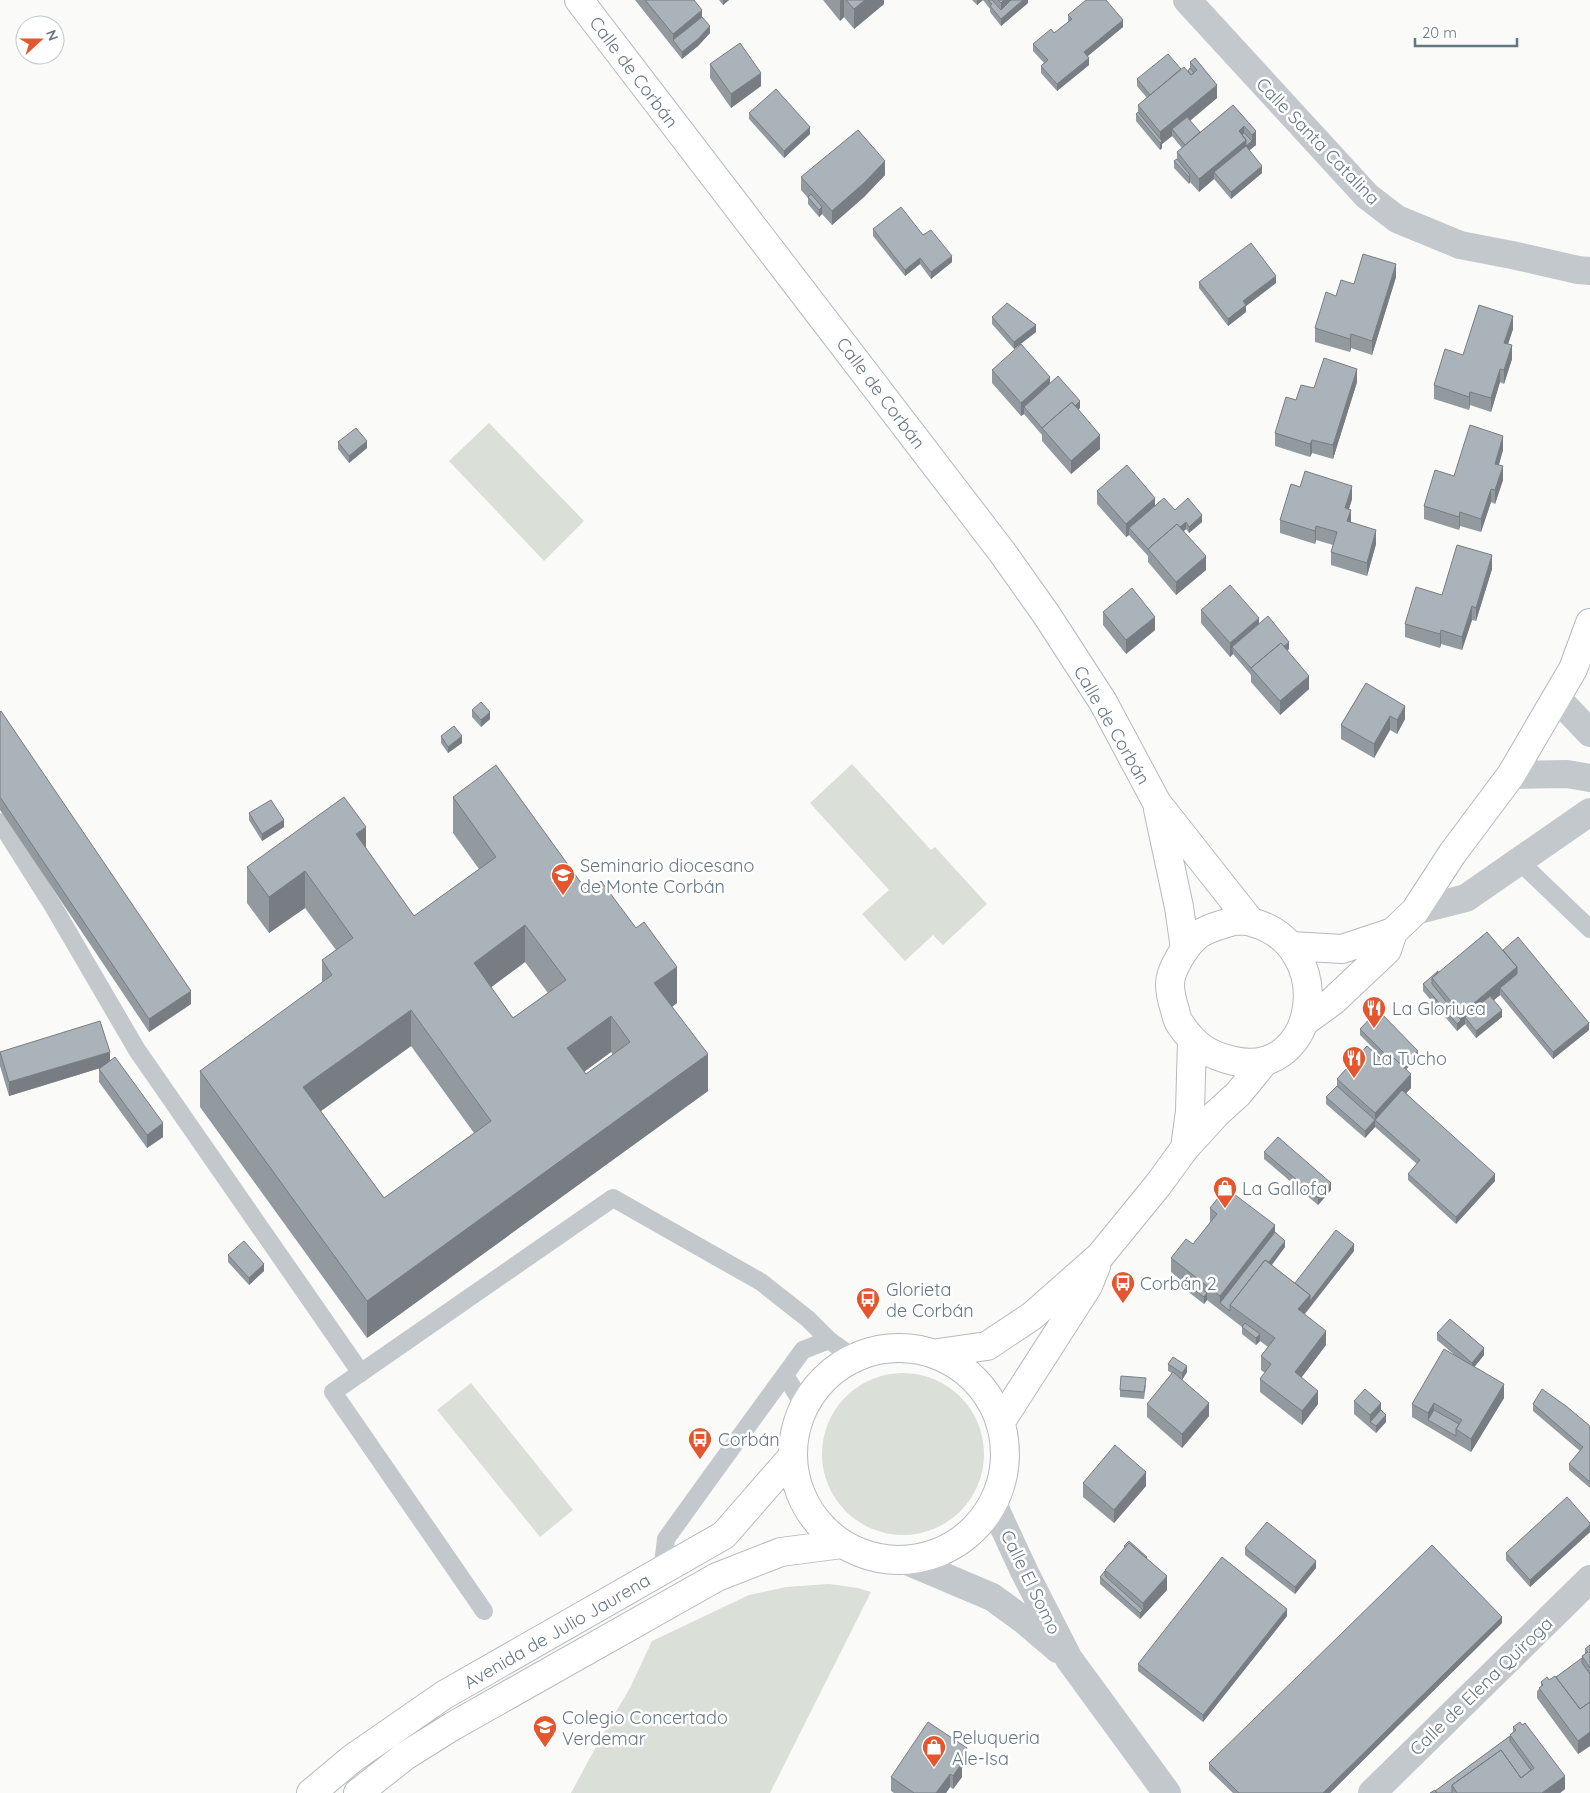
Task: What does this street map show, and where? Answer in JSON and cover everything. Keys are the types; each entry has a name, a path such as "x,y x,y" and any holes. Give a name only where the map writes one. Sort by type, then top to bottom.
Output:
{"main road":[{"name":"Calle de Corbán","path":"580,0 1002,552 1046,614 1103,702 1157,803 1250,922"},
{"path":"1291,946 1342,949 1393,932 1415,911 1452,854 1511,775 1574,669 1590,623"},
{"name":"Calle de Corbán","path":"1157,803 1179,907 1185,950"},
{"path":"938,1353 957,1365 984,1390 1000,1422 1005,1450 1003,1478 993,1504 972,1532 942,1552 907,1561 873,1558 842,1544 816,1522 799,1491 792,1457 795,1431 804,1406 819,1384 838,1366 854,1358 880,1351 906,1348 938,1353 987,1346 1032,1316 1100,1256 1158,1185 1185,1148 1216,1114 1238,1094 1265,1061 1283,1052 1297,1036 1304,1022 1309,995 1305,970 1291,946 1274,932 1250,922 1233,921 1198,935 1185,950 1177,963 1170,982 1172,999 1178,1021 1192,1041 1217,1057 1240,1062 1265,1061"},
{"path":"1304,1022 1333,1001 1387,950 1393,932"},
{"path":"1185,1148 1190,1111 1192,1041"},
{"path":"1000,1422 1088,1286 1100,1256"},
{"name":"Avenida de Julio Jaurena","path":"310,1793 353,1758 444,1695 724,1535 792,1457"},
{"name":"Avenida de Julio Jaurena","path":"358,1793 405,1756 453,1726 717,1577 781,1552 842,1544"}],"street":[{"name":"Calle Santa Catalina","path":"1187,0 1367,196 1397,219 1460,245 1590,271"},
{"path":"1557,698 1590,733"},
{"path":"1511,775 1567,774 1590,778"},
{"path":"1415,911 1466,898 1590,812"},
{"name":"Calle El Somo","path":"993,1504 1024,1571 1069,1659 1167,1793"},
{"name":"Calle El Somo","path":"907,1561 992,1597 1025,1620 1069,1659"},
{"name":"Calle de Elena Quiroga","path":"1372,1793 1590,1579"}],"lane":[{"path":"0,822 53,906 137,1050 361,1373"},
{"path":"1519,861 1590,929"},
{"path":"484,1611 333,1392 613,1198 761,1282 854,1358"},
{"path":"662,1572 666,1539 803,1350 830,1340"},
{"path":"785,1375 804,1406"}],"shaded area":[{"path":"489,423 584,521 544,561 449,461"},
{"path":"852,764 931,850 935,847 987,904 943,945 933,935 905,961 862,914 889,890 810,803"},
{"name":"Glorieta de Corbán","path":"911,1373 934,1379 954,1391 966,1403 981,1430 984,1454 981,1478 978,1485 966,1505 954,1517 927,1532 895,1535 872,1529 852,1517 840,1505 825,1478 822,1446 828,1423 840,1403 852,1391 879,1376"},
{"path":"471,1383 573,1510 540,1537 437,1410"},
{"path":"829,1584 871,1592 770,1793 571,1793 630,1688 652,1641 749,1595 786,1587"}],"building":[{"path":"645,0 694,0 702,10 673,34"},
{"path":"846,0 865,0 854,9"},
{"path":"988,0 992,0 1001,10 1011,0 1023,0 1001,19 990,6 992,4"},
{"path":"1086,0 1106,0 1123,20 1084,52 1089,58 1057,84 1041,66 1048,60 1033,44 1051,29 1054,33 1072,19 1068,15"},
{"path":"702,17 710,26 682,52 673,40"},
{"path":"740,43 761,73 731,94 710,64"},
{"path":"1168,54 1181,69 1150,95 1137,79"},
{"path":"1195,58 1217,85 1160,132 1138,105 1184,67 1191,75 1197,70 1190,62"},
{"path":"1190,68 1194,73 1191,75 1188,71"},
{"path":"776,89 810,127 784,151 749,113"},
{"path":"1233,105 1256,131 1252,135 1244,126 1239,131 1246,140 1199,179 1177,152"},
{"path":"1138,112 1162,141 1160,143 1136,114"},
{"path":"1187,117 1200,132 1185,145 1172,129"},
{"path":"858,130 885,161 864,183 832,211 801,177"},
{"path":"1244,133 1252,141 1246,146 1246,140 1242,135"},
{"path":"1246,146 1262,166 1231,192 1214,172"},
{"path":"1177,159 1190,175 1189,177 1174,161"},
{"path":"811,194 822,207 819,210 808,197"},
{"path":"901,207 923,235 931,230 952,256 931,272 920,258 905,270 873,229"},
{"path":"1251,243 1276,276 1243,301 1246,305 1228,319 1199,282"},
{"path":"1363,254 1396,264 1372,341 1351,334 1350,339 1315,328 1326,292 1336,296 1341,280 1354,284"},
{"path":"1007,303 1036,325 1014,342 992,317"},
{"path":"1479,305 1513,316 1504,343 1512,345 1504,370 1500,369 1491,398 1470,392 1469,397 1434,385 1445,349 1463,355"},
{"path":"1021,344 1050,377 1021,403 992,370"},
{"path":"1324,358 1357,369 1333,445 1312,440 1310,444 1275,433 1286,397 1296,400 1301,385 1314,388"},
{"path":"1058,376 1080,401 1075,406 1072,402 1042,428 1024,407"},
{"path":"1072,402 1100,435 1071,461 1042,428"},
{"path":"1470,425 1503,436 1495,464 1503,466 1495,490 1491,489 1481,519 1460,512 1459,517 1424,506 1435,470 1454,476"},
{"path":"356,428 367,441 349,456 338,442"},
{"path":"1127,465 1155,498 1126,524 1097,491"},
{"path":"1305,471 1352,486 1345,508 1351,510 1347,521 1376,530 1367,563 1331,552 1337,532 1316,526 1315,531 1280,520 1291,484 1300,487"},
{"path":"1164,498 1175,510 1188,498 1202,515 1189,527 1186,522 1180,527 1177,524 1148,549 1129,528"},
{"path":"1177,524 1206,556 1176,582 1148,549"},
{"path":"1457,545 1492,555 1476,608 1472,606 1462,637 1441,630 1440,634 1405,624 1416,587 1442,595"},
{"path":"1230,585 1259,618 1230,643 1201,610"},
{"path":"1132,588 1155,617 1126,640 1103,612"},
{"path":"1268,616 1289,642 1284,646 1281,643 1251,668 1232,647"},
{"path":"1281,643 1309,676 1280,701 1251,668"},
{"path":"1366,683 1405,706 1397,720 1390,716 1374,744 1341,725"},
{"path":"481,702 490,712 481,720 472,710"},
{"path":"1,711 191,991 149,1019 0,797"},
{"path":"454,726 462,736 448,747 441,736"},
{"name":"Seminario diocesano de Monte Corbán","path":"496,765 587,891 601,881 636,928 644,922 677,967 654,983 708,1054 367,1301 200,1071 332,975 322,960 353,938 305,871 269,897 247,867 344,797 366,827 356,834 414,916 496,857 453,797","holes":["525,925 566,980 513,1018 474,963","411,1010 491,1121 384,1198 303,1087","611,1016 630,1042 586,1074 567,1048"]},
{"path":"271,800 284,820 262,834 249,813"},
{"path":"1487,932 1517,967 1461,1014 1432,978"},
{"path":"1518,937 1589,1023 1553,1052 1500,988 1517,974 1517,967 1503,950"},
{"path":"1438,971 1432,978 1432,984 1461,1020 1457,1024 1423,984"},
{"path":"1490,996 1502,1010 1476,1031 1465,1017"},
{"path":"1378,1010 1418,1051 1402,1066 1394,1058 1392,1061 1360,1029"},
{"path":"100,1021 110,1052 9,1082 0,1052"},
{"path":"1367,1046 1388,1065 1394,1058 1411,1074 1375,1113 1337,1079"},
{"path":"115,1057 163,1123 147,1135 99,1069"},
{"path":"1337,1086 1375,1120 1365,1131 1326,1097"},
{"path":"1402,1090 1495,1174 1456,1217 1408,1174 1420,1160 1375,1120"},
{"path":"1278,1137 1331,1183 1318,1198 1264,1152"},
{"path":"1226,1188 1275,1225 1220,1296 1171,1258 1186,1239 1193,1244 1217,1214 1210,1208"},
{"path":"1336,1230 1354,1244 1310,1301 1310,1295 1295,1283"},
{"path":"1275,1232 1285,1241 1269,1262 1265,1260 1230,1305 1230,1311 1220,1303"},
{"path":"244,1241 264,1264 249,1278 228,1255"},
{"path":"1265,1260 1310,1295 1298,1309 1326,1331 1295,1372 1318,1391 1302,1411 1260,1379 1271,1364 1261,1356 1275,1338 1230,1305"},
{"path":"1186,1276 1207,1293 1204,1297 1182,1281"},
{"path":"1450,1319 1484,1348 1472,1363 1437,1333"},
{"path":"1245,1323 1260,1334 1256,1338 1242,1327"},
{"path":"1444,1349 1504,1384 1471,1439 1456,1429 1462,1420 1434,1403 1428,1413 1412,1404"},
{"path":"1173,1357 1187,1366 1182,1373 1168,1364"},
{"path":"1173,1372 1209,1403 1182,1434 1147,1404"},
{"path":"1121,1376 1146,1378 1144,1392 1120,1390"},
{"path":"1365,1389 1381,1403 1370,1415 1354,1401"},
{"path":"1542,1389 1590,1426 1590,1482 1569,1464 1583,1447 1533,1404"},
{"path":"1381,1410 1386,1415 1376,1426 1370,1422"},
{"path":"1434,1410 1459,1424 1456,1429 1456,1436 1428,1420"},
{"path":"1115,1445 1146,1472 1114,1510 1083,1483"},
{"path":"1567,1497 1590,1525 1530,1580 1506,1553"},
{"path":"1267,1522 1316,1561 1295,1587 1245,1548"},
{"path":"1129,1541 1147,1557 1129,1543 1125,1547"},
{"path":"1129,1543 1167,1576 1143,1603 1105,1570"},
{"path":"1432,1545 1502,1617 1323,1793 1239,1793 1209,1763"},
{"path":"1222,1557 1287,1609 1203,1715 1138,1664"},
{"path":"1105,1571 1105,1576 1143,1610 1140,1613 1100,1577"},
{"path":"1590,1645 1590,1668 1582,1656 1588,1652 1585,1649"},
{"path":"1582,1658 1582,1663 1590,1674 1590,1702 1580,1709 1556,1677"},
{"path":"1555,1676 1580,1709 1590,1702 1590,1732 1578,1741 1539,1688 1543,1685 1541,1682 1547,1677 1549,1680"},
{"name":"Peluqueria Ale-Isa","path":"928,1722 967,1748 958,1761 962,1763 953,1776 950,1774 936,1793 914,1793 891,1777"},
{"path":"1520,1722 1522,1725 1525,1723 1565,1776 1542,1793 1457,1793 1452,1785 1501,1750 1521,1778 1534,1768 1510,1735 1516,1730 1513,1727"},
{"path":"1510,1736 1510,1741 1531,1770 1521,1778 1501,1750 1452,1785 1452,1793 1437,1793 1435,1791"}],"place":[{"name":"Seminario diocesano de Monte Corbán","path":"563,896"},
{"name":"La Gloriuca","path":"1374,1029"},
{"name":"La Tucho","path":"1354,1079"},
{"name":"La Gallofa","path":"1225,1209"},
{"name":"Corbán 2","path":"1123,1304"},
{"name":"Glorieta de Corbán","path":"868,1320"},
{"name":"Corbán","path":"700,1460"},
{"name":"Colegio Concertado Verdemar","path":"545,1748"},
{"name":"Peluqueria Ale-Isa","path":"934,1768"}]}
